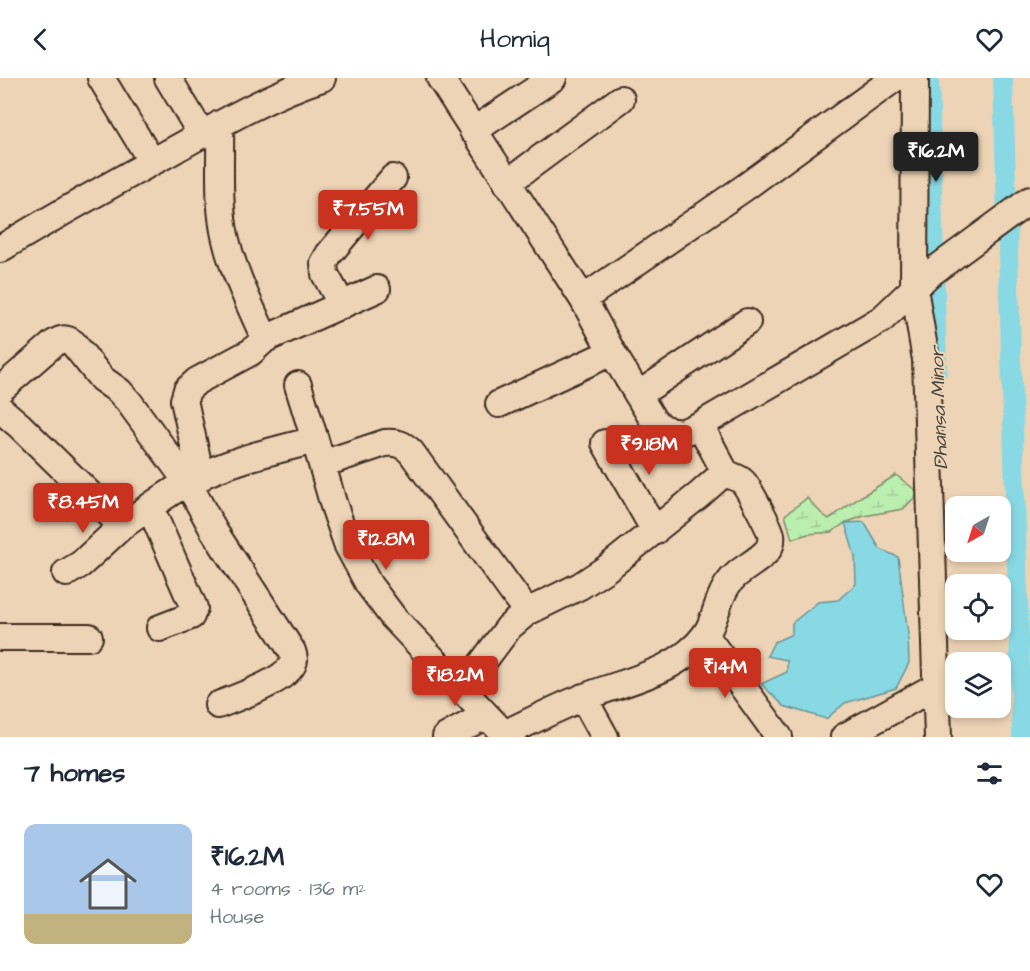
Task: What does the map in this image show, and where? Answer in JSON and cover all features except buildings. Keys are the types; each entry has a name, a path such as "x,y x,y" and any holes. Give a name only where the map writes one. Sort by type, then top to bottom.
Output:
{"street":[{"path":"101,78 153,162"},
{"path":"168,78 211,129 225,239 239,281 265,339"},
{"path":"0,249 69,207 257,105 292,82 322,78"},
{"path":"440,78 583,299 655,423 669,432 682,433 700,425 882,319 921,281 1030,200"},
{"path":"473,131 553,78"},
{"path":"583,299 744,188 894,78"},
{"path":"915,78 938,737"},
{"path":"507,183 621,99"},
{"path":"342,305 325,274 324,263 328,254 393,178"},
{"path":"219,705 285,675 294,661 292,651 220,540 194,480 184,400 187,390 197,381 251,352 265,339 377,289"},
{"path":"638,395 747,322"},
{"path":"0,390 53,345 61,339 67,339 73,343 102,379 119,391 129,402 194,480"},
{"path":"499,404 612,352"},
{"path":"298,385 348,546 369,585 393,617 505,735 583,697 657,670 685,655 705,635 728,584 766,552 771,543 771,534 748,489 744,483 725,472 700,425"},
{"path":"0,409 123,526"},
{"path":"66,573 87,559 123,526 150,507 194,480 228,465 265,453 319,452 396,442 404,445 411,452 527,612"},
{"path":"605,443 655,531"},
{"path":"462,690 509,627 527,612 580,586 606,569 725,472"},
{"path":"150,507 194,608 191,616 160,628"},
{"path":"705,635 774,735"},
{"path":"0,637 89,637"},
{"path":"844,737 936,686"},
{"path":"583,697 605,737"},
{"path":"446,737 486,715"}],"green space":[{"path":"896,475 919,493 903,509 864,516 845,523 832,532 808,534 792,539 785,515 807,498 829,519"}],"water":[{"path":"864,522 880,549 898,557 908,634 909,663 896,688 845,703 826,719 784,706 761,684 787,672 787,660 767,656 774,642 792,634 792,623 818,602 838,600 856,584 855,556 845,523"}],"waterway":[{"name":"Dhansa Minor","path":"929,78 937,371"},
{"path":"1003,78 1022,737"}]}
